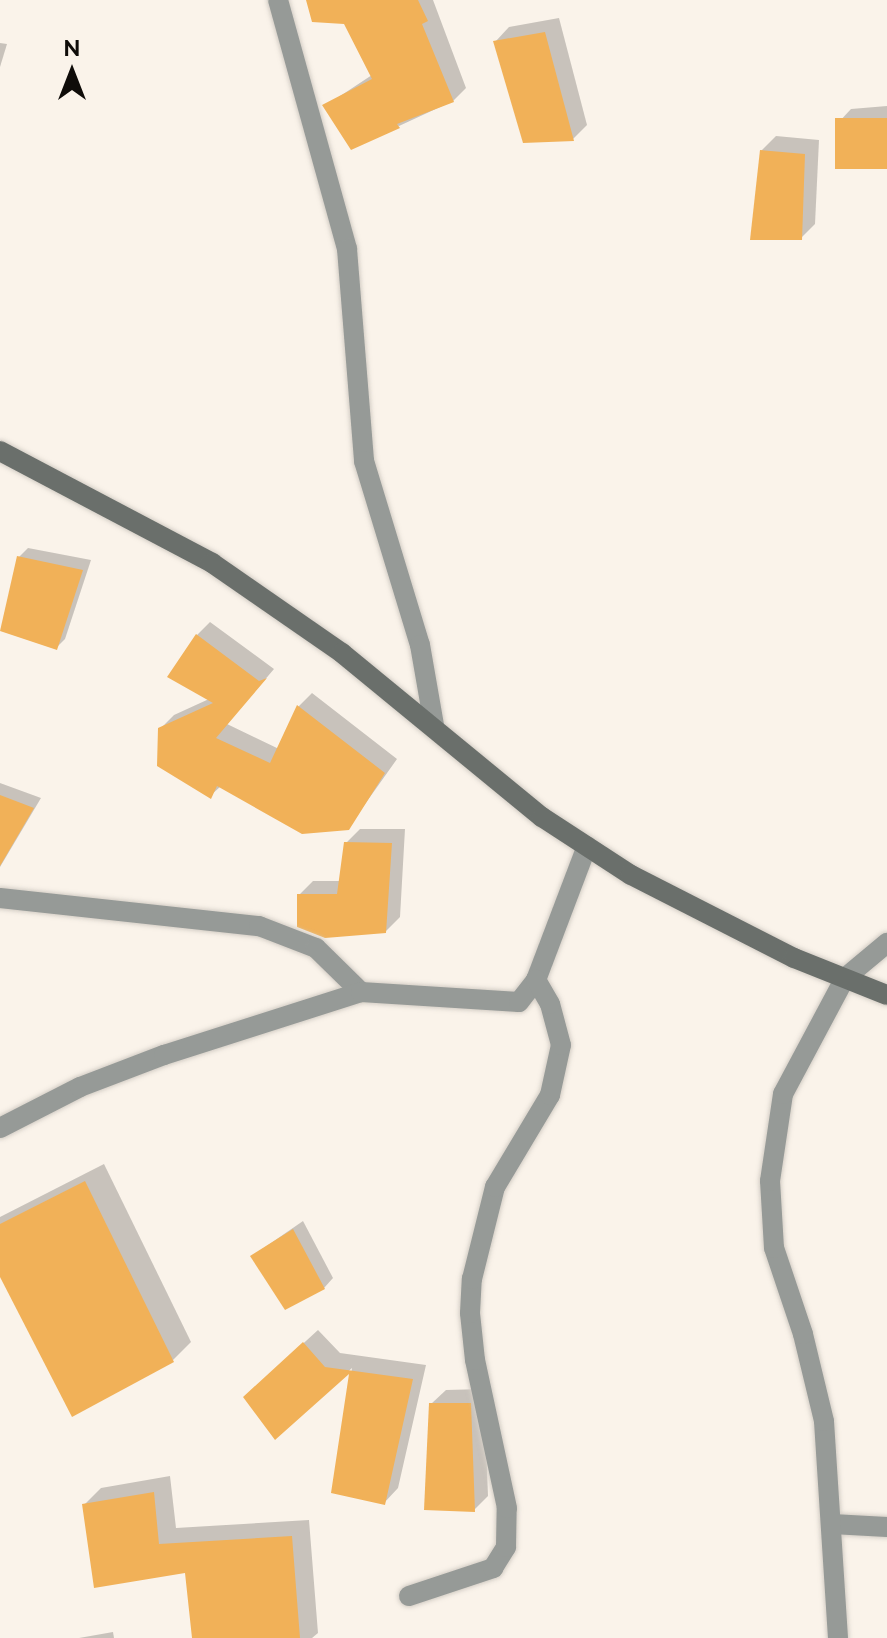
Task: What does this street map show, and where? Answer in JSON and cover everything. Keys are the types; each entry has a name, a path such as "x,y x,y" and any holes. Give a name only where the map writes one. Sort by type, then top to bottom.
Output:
{"main road":[{"path":"0,451 212,563 342,653 434,725 542,817 645,882 794,958 887,995"}],"street":[{"path":"278,0 347,249 364,461 420,645 434,725"},
{"path":"0,1128 80,1087 150,1060 361,992 499,1004 519,1002 536,980 587,846"},
{"path":"0,898 259,926 316,948 361,992"},
{"path":"838,1638 824,1421 803,1334 774,1248 770,1181 783,1094 845,978 887,943"},
{"path":"409,1596 493,1568 506,1547 507,1508 475,1360 470,1313 472,1279 495,1187 550,1095 561,1045 550,1004 536,980"},
{"path":"832,1524 887,1527"}],"building":[{"path":"306,0 418,0 428,21 422,24 454,102 397,124 400,128 351,150 322,105 372,79 344,24 312,22"},
{"path":"545,32 574,141 523,143 493,41"},
{"path":"835,118 887,118 887,169 835,169"},
{"path":"760,150 805,154 802,240 750,240"},
{"path":"17,556 83,570 57,650 0,631"},
{"path":"196,634 259,681 267,678 216,738 270,763 297,705 385,773 349,830 302,834 217,786 211,799 157,766 158,728 213,703 167,677"},
{"path":"0,795 34,808 0,866"},
{"path":"344,842 392,843 386,933 325,938 297,927 297,894 337,894"},
{"path":"85,1181 174,1362 72,1417 0,1277 0,1224"},
{"path":"293,1229 325,1289 285,1310 250,1256"},
{"path":"303,1342 325,1367 413,1379 385,1505 331,1493 349,1374 275,1440 243,1397"},
{"path":"429,1403 471,1403 475,1512 424,1510"},
{"path":"154,1492 159,1544 292,1536 300,1638 192,1638 185,1573 94,1588 82,1504"}]}
